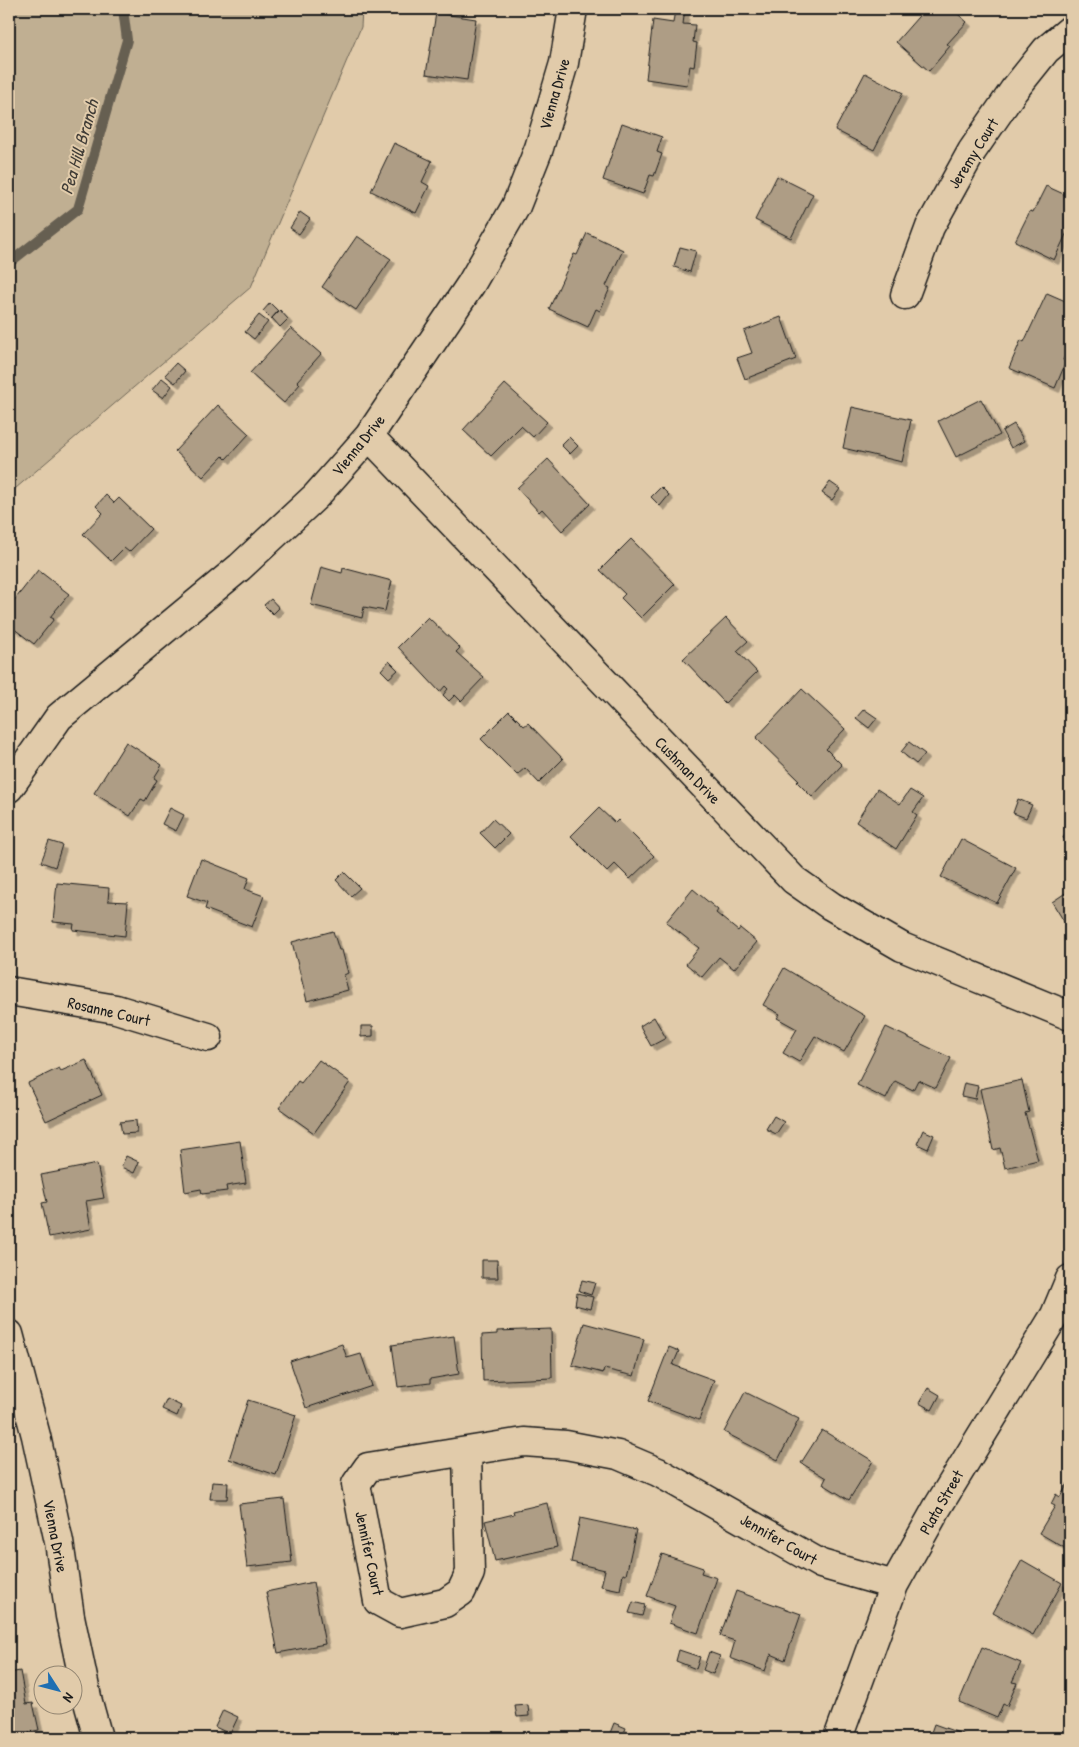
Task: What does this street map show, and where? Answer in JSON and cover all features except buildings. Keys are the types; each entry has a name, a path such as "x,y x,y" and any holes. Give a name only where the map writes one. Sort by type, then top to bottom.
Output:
{"street":[{"name":"Vienna Drive","path":"9,788 59,717 240,567 316,496 368,436 471,284 516,206 539,148 564,63 573,9"},
{"name":"Jeremy Court","path":"905,295 930,227 972,151 1014,90 1046,50 1070,30"},
{"name":"Cushman Drive","path":"368,436 794,880 831,906 902,947 1070,1016"},
{"name":"Rosanne Court","path":"9,991 116,1009 208,1037"},
{"name":"Plata Street","path":"838,1738 894,1585 942,1500 1063,1319 1070,1279"},
{"name":"Vienna Drive","path":"9,1334 36,1436 59,1542 72,1625 88,1702 98,1738"},
{"name":"Jennifer Court","path":"467,1451 470,1573 461,1592 445,1603 400,1613 378,1601 356,1484 368,1467 467,1451 524,1442 566,1445 618,1455 667,1476 821,1564 894,1585"}],"shaded area":[{"path":"9,9 362,9 361,27 251,287 9,494"}],"waterway":[{"name":"Pea Hill Branch","path":"9,263 78,209 127,40 123,9"}]}
